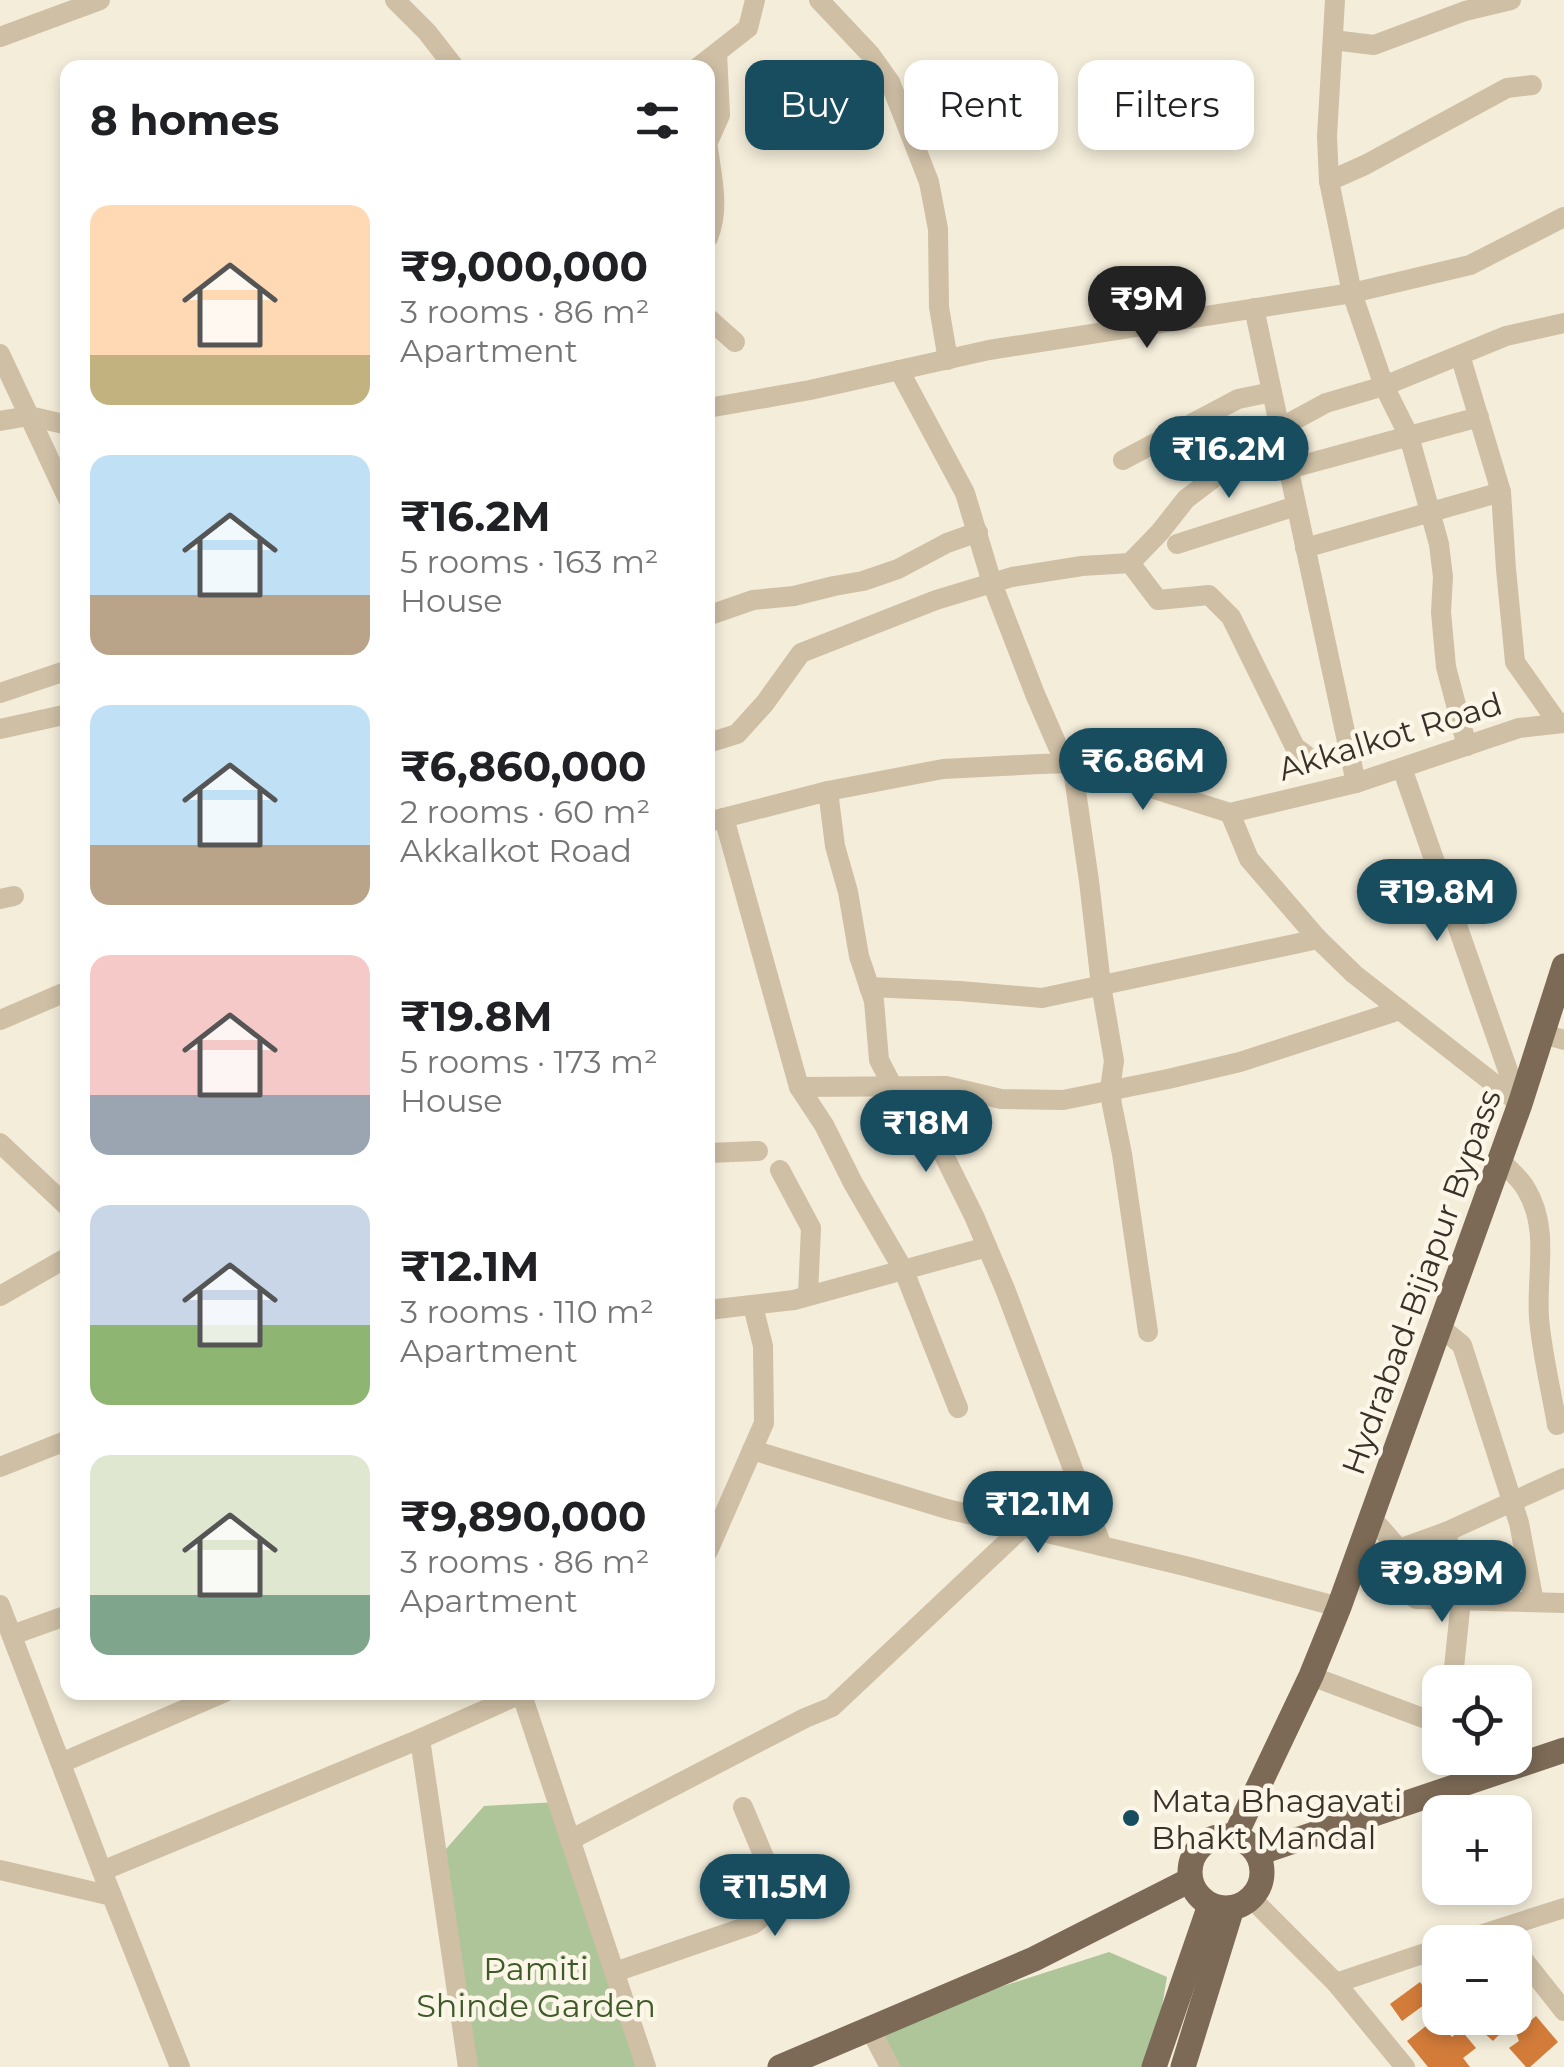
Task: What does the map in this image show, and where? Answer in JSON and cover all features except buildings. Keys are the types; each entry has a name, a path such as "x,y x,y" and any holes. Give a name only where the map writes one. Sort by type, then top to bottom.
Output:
{"main road":[{"name":"Hydrabad-Bijapur Bypass","path":"1235,1836 1311,1676 1339,1607 1520,1104 1554,1037 1564,966"},
{"path":"1258,1853 1564,1750"},
{"path":"1235,1836 1258,1853 1262,1864 1259,1888 1231,1903 1201,1899 1190,1880 1193,1856 1210,1838 1235,1836"},
{"path":"780,2067 1034,1959 1190,1880"},
{"path":"1154,2067 1231,1903"},
{"path":"1183,2067 1231,1903"}],"street":[{"path":"0,38 100,0"},
{"path":"395,0 449,60"},
{"path":"707,60 748,28 756,0"},
{"path":"818,0 870,54 890,82 929,182 938,229 938,307 948,360"},
{"path":"1335,0 1327,136 1329,182 1352,293 1384,386 1409,436 1438,544 1446,667 1467,746"},
{"path":"1333,40 1374,45 1466,11 1512,0"},
{"path":"715,128 720,115 716,53"},
{"path":"1329,182 1506,88 1532,85"},
{"path":"715,407 989,350 1352,293 1470,266 1564,218"},
{"path":"1254,308 1356,783"},
{"path":"715,740 737,734 801,653 936,600 1012,577 1130,563 1186,499 1278,429 1326,404 1384,386 1506,336 1564,323"},
{"path":"715,324 736,342"},
{"path":"0,354 60,481"},
{"path":"1460,355 1502,492 1515,662 1561,723"},
{"path":"899,370 965,493 992,584 1058,747 1072,763 1114,1061 1110,1089 1148,1332"},
{"path":"1123,460 1238,399 1272,392"},
{"path":"0,420 29,416 60,423"},
{"path":"1288,470 1479,417"},
{"path":"1305,548 1502,492"},
{"path":"1178,544 1296,506"},
{"path":"715,614 753,600 794,596 863,581 978,532"},
{"path":"1130,563 1158,600 1209,595 1232,617 1294,747 1306,755"},
{"path":"0,693 60,673"},
{"path":"0,730 60,716"},
{"name":"Akkalkot Road","path":"1230,813 1356,783 1519,728 1561,723"},
{"path":"958,1408 904,1271 799,1087 716,820 828,791 943,769 1072,763 1230,813 1250,859 1318,940 1354,974 1520,1104"},
{"path":"1402,768 1520,1104"},
{"path":"828,791 834,846 848,892 859,956 874,1000 879,1060 892,1085 924,1115 987,1247 1102,1546"},
{"path":"869,987 1042,998 1318,940"},
{"path":"0,1020 60,995"},
{"path":"799,1087 946,1086 1002,1098 1063,1100 1240,1062 1400,1010"},
{"path":"0,1143 60,1199"},
{"path":"715,1153 758,1150"},
{"path":"1500,1160 1525,1187 1538,1216 1542,1260 1537,1292 1540,1332 1557,1425"},
{"path":"780,1170 811,1228 808,1296"},
{"path":"715,1309 794,1300 987,1247"},
{"path":"0,1296 60,1261"},
{"path":"715,1535 764,1424 762,1346 753,1306"},
{"path":"1440,1327 1462,1345 1519,1523 1534,1602"},
{"path":"0,1467 60,1443"},
{"path":"752,1450 947,1509 1339,1607"},
{"path":"1371,1517 1399,1549 1564,1478"},
{"path":"570,1840 832,1707 1023,1527"},
{"path":"1446,1532 1461,1600 1454,1665"},
{"path":"1362,1544 1416,1599 1564,1603"},
{"path":"0,1605 180,2067"},
{"path":"12,1636 60,1618"},
{"path":"1311,1676 1422,1718"},
{"path":"60,1763 206,1700"},
{"path":"102,1871 506,1700"},
{"path":"524,1700 646,2067"},
{"path":"420,1739 468,2067"},
{"path":"614,1972 754,1924 782,1900 743,1807"},
{"path":"0,1870 112,1896"},
{"path":"1231,1903 1336,1983 1404,2067"},
{"path":"1528,1925 1564,1908"},
{"path":"1336,1983 1422,1954"},
{"path":"1532,1971 1564,2011"},
{"path":"870,2029 890,2067"}],"green space":[{"name":"Pamiti Shinde Garden","path":"557,1802 646,2067 468,2067 438,1858 484,1806"},
{"path":"1109,1952 1167,1977 1155,2049 1148,2067 886,2067 870,2029"}],"place":[{"name":"Mata Bhagavati Bhakt Mandal","path":"1131,1818"}]}
